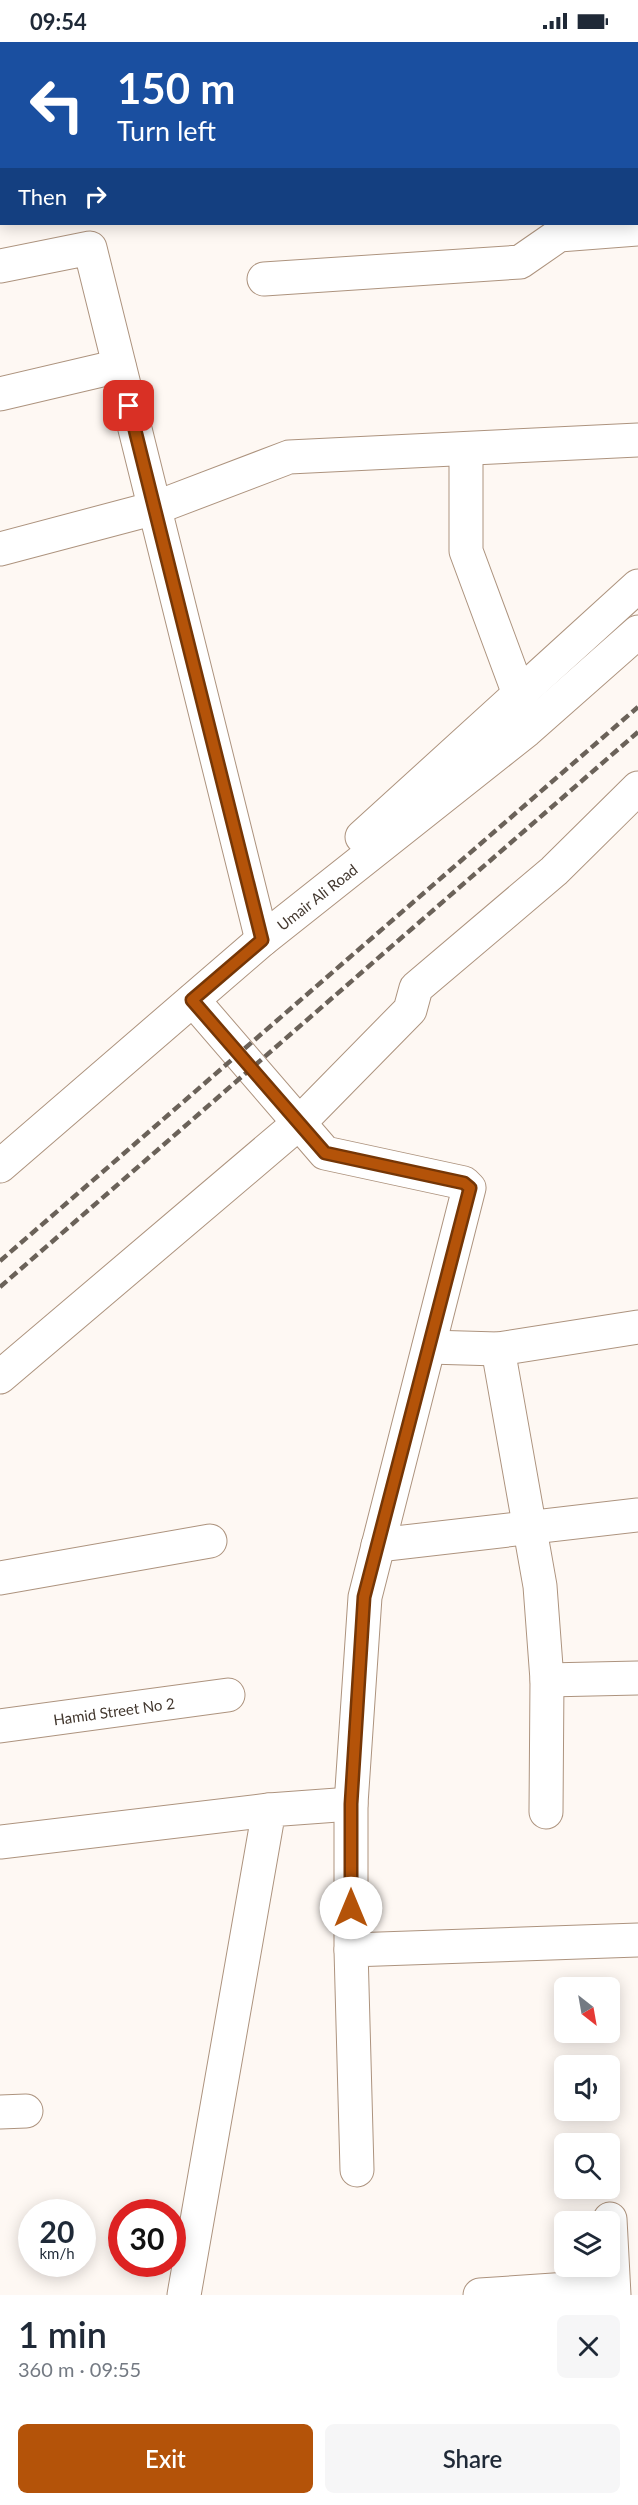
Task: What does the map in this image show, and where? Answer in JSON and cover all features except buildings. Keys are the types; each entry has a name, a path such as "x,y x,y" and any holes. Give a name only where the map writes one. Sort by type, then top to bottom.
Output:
{"street":[{"path":"264,279 520,262 559,235 638,229"},
{"path":"0,266 90,248 262,940"},
{"path":"0,394 119,366"},
{"path":"0,549 155,508 289,457 638,440"},
{"path":"466,448 466,551 519,694"},
{"path":"262,940 324,871 638,586"},
{"name":"Umair Ali Road","path":"0,1166 262,940 527,730 638,632"},
{"path":"0,1377 299,1123 410,1010 416,988 554,871 638,788"},
{"path":"192,1000 325,1153 464,1183 470,1188 364,1597 351,1804 351,1950 357,2170"},
{"path":"429,1347 498,1349 638,1327"},
{"path":"498,1349 540,1586 547,1680 546,1812"},
{"path":"378,1545 638,1515"},
{"path":"0,1578 210,1541"},
{"path":"547,1680 638,1678"},
{"name":"Hamid Street No 2","path":"0,1726 228,1695"},
{"path":"0,1842 270,1810 351,1804"},
{"path":"184,2295 270,1810"},
{"path":"351,1950 638,1940"},
{"path":"480,2295 614,2290"}],"railway":[{"path":"0,1261 638,707"},
{"path":"0,1287 638,732"}],"route":[{"path":"129,406 262,940 192,1000 325,1153 464,1183 470,1188 364,1597 351,1804 351,1908"}]}
